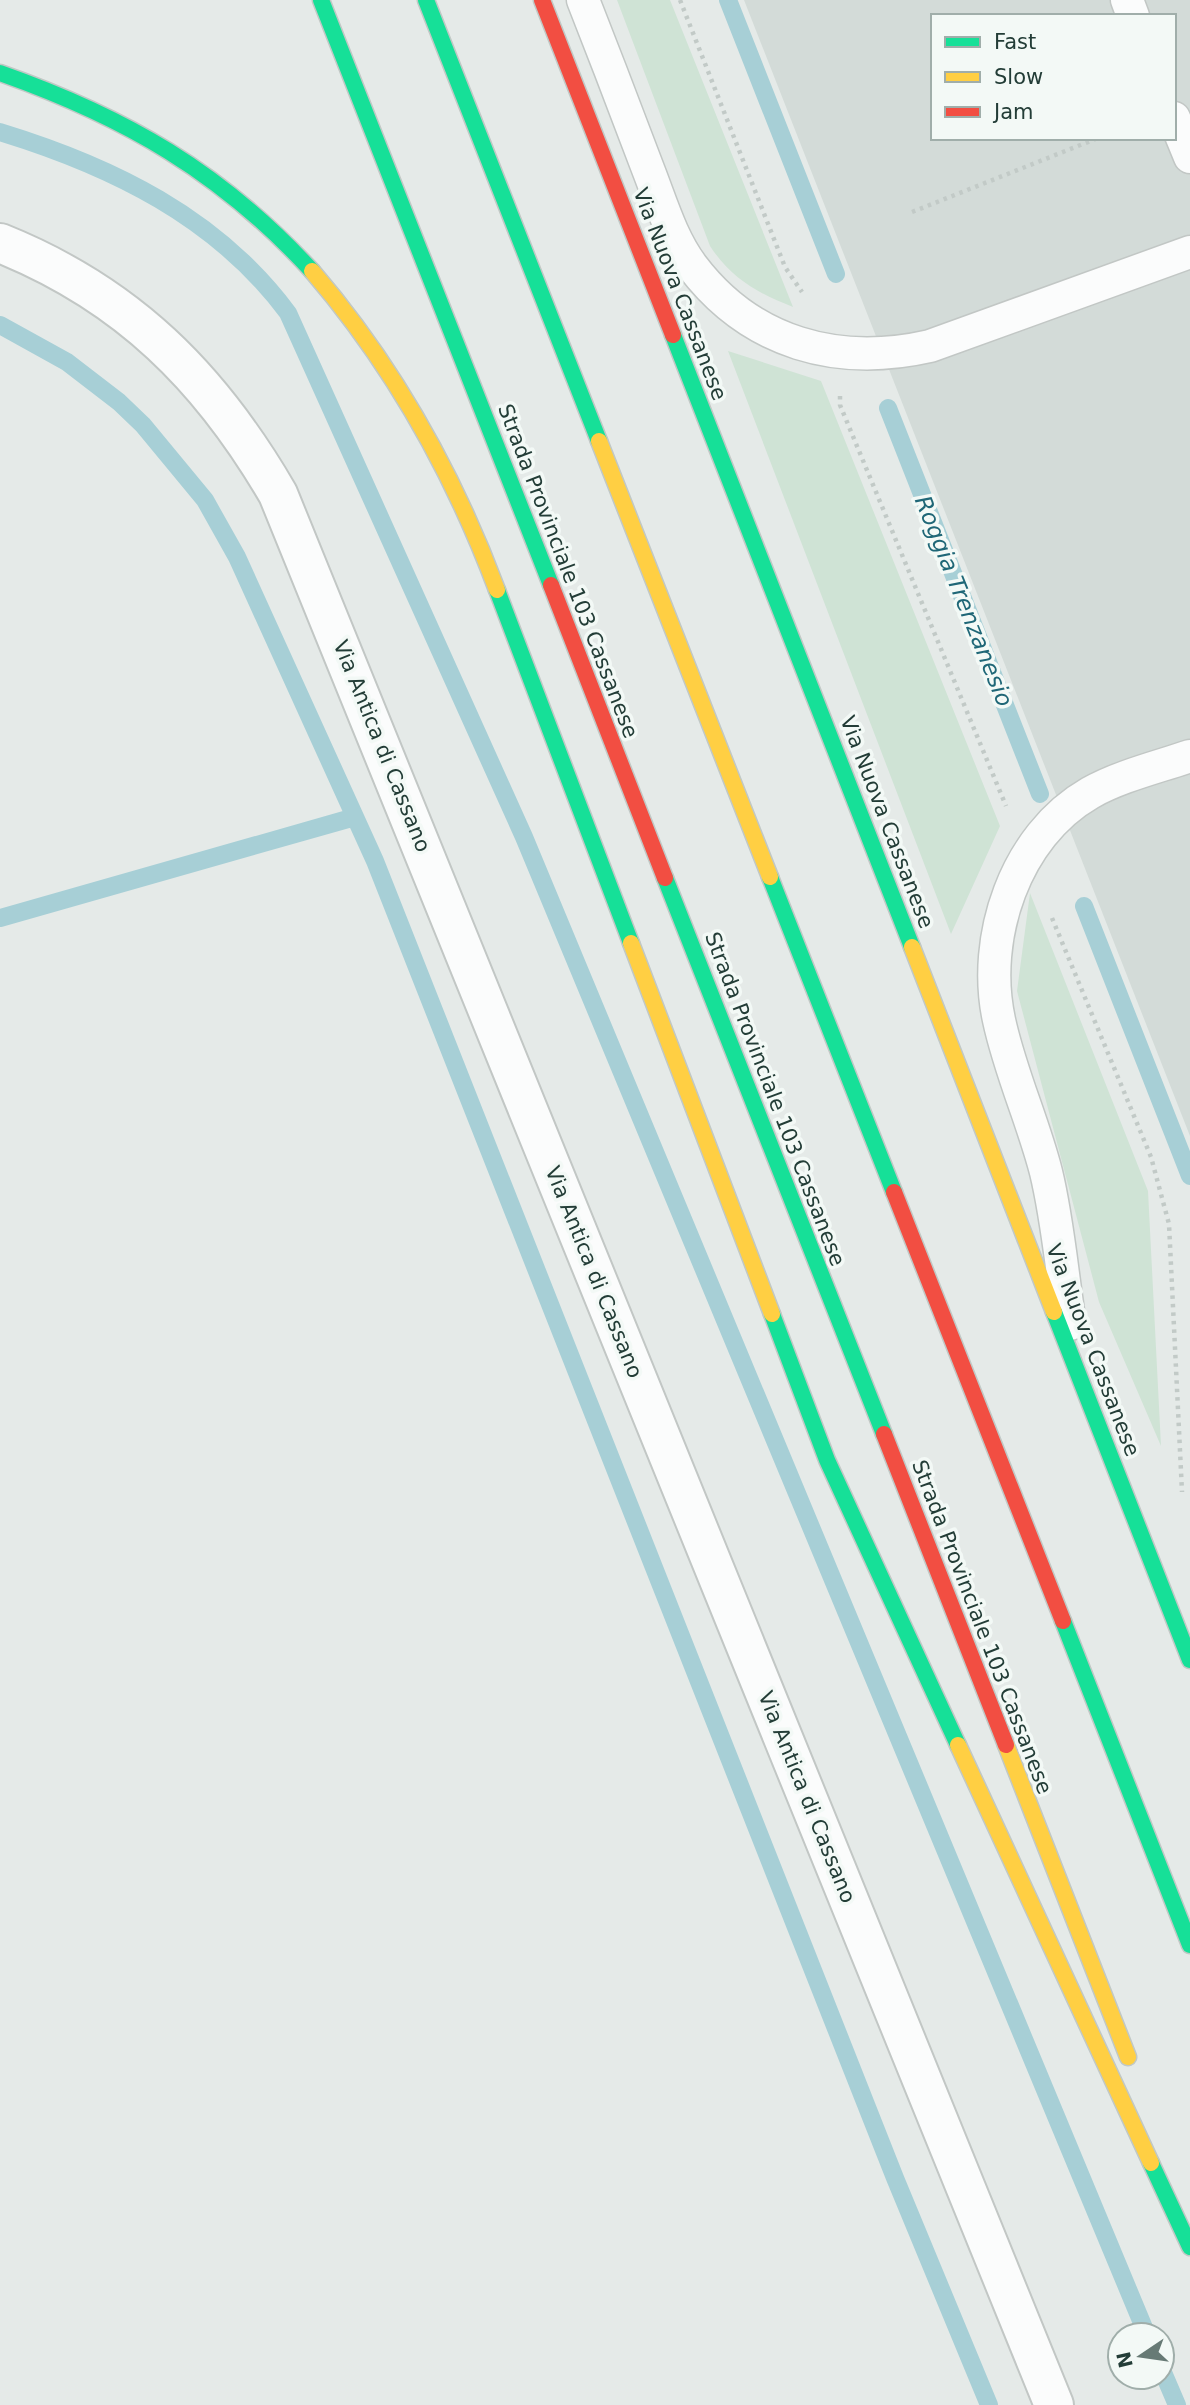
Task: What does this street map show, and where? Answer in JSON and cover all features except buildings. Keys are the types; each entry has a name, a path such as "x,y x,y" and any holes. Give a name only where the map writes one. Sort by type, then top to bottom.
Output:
{"main road":[{"name":"Strada Provinciale 103 Cassanese","path":"321,0 1134,2070"},
{"path":"426,0 1190,1945"},
{"name":"Via Nuova Cassanese","path":"542,0 1190,1660"},
{"path":"0,73 121,124 153,141 244,202 295,252 369,347 441,464 470,517 827,1460 1190,2247"},
{"path":"1175,2175 1190,2214"}],"street":[{"name":"Via Antica di Cassano","path":"0,243 80,282 164,345 198,379 234,424 278,495 1054,2405"}],"lane":[{"path":"583,0 676,240 711,288 758,326 813,348 842,354 881,355 930,346 1190,252"},
{"path":"1176,123 1190,157"},
{"path":"1075,1360 1046,1173 999,1021 995,995 995,955 1001,917 1009,892 1027,858 1051,826 1091,792 1190,756"}],"path":[{"path":"680,0 785,267 803,294 817,306 840,318 840,405 1151,1157 1163,1196 1172,1260 1181,1488 1185,1500"},
{"path":"912,212 1093,140"}],"shaded area":[{"path":"744,0 1190,0 1190,1136"}],"green space":[{"path":"617,0 670,0 793,307 768,296 736,276 710,246"},
{"path":"728,351 821,381 1000,826 951,934"},
{"path":"1030,893 1148,1191 1161,1446 1099,1302 1017,991"}],"waterway":[{"name":"Roggia Trenzanesio","path":"728,0 836,274"},
{"path":"0,132 82,161 159,199 229,249 260,279 288,313 524,837 1141,2321"},
{"path":"0,325 67,362 119,402 143,425 205,500 237,557 375,861 895,2178 989,2405"},
{"name":"Roggia Trenzanesio","path":"888,408 1040,794"},
{"path":"0,918 355,817"},
{"name":"Roggia Trenzanesio","path":"1084,906 1190,1176"},
{"path":"1171,2391 1177,2405"}],"traffic: fast":[{"path":"321,0 551,585"},
{"path":"426,0 599,441"},
{"path":"0,73 89,109 169,151 242,204 312,271"},
{"path":"673,335 912,947"},
{"path":"497,590 631,943"},
{"path":"770,877 894,1192"},
{"path":"665,878 884,1434"},
{"path":"1054,1312 1190,1660"},
{"path":"772,1314 827,1460 958,1745"},
{"path":"1063,1621 1190,1945"},
{"path":"1151,2163 1190,2247"}],"traffic: slow":[{"path":"312,271 369,344 418,422 461,505 497,590"},
{"path":"599,441 770,877"},
{"path":"631,943 772,1314"},
{"path":"912,947 1054,1312"},
{"path":"958,1745 1151,2163"},
{"path":"1006,1745 1128,2057"}],"traffic: jam":[{"path":"542,0 673,335"},
{"path":"551,585 665,878"},
{"path":"894,1192 1063,1621"},
{"path":"884,1434 1006,1745"}]}
